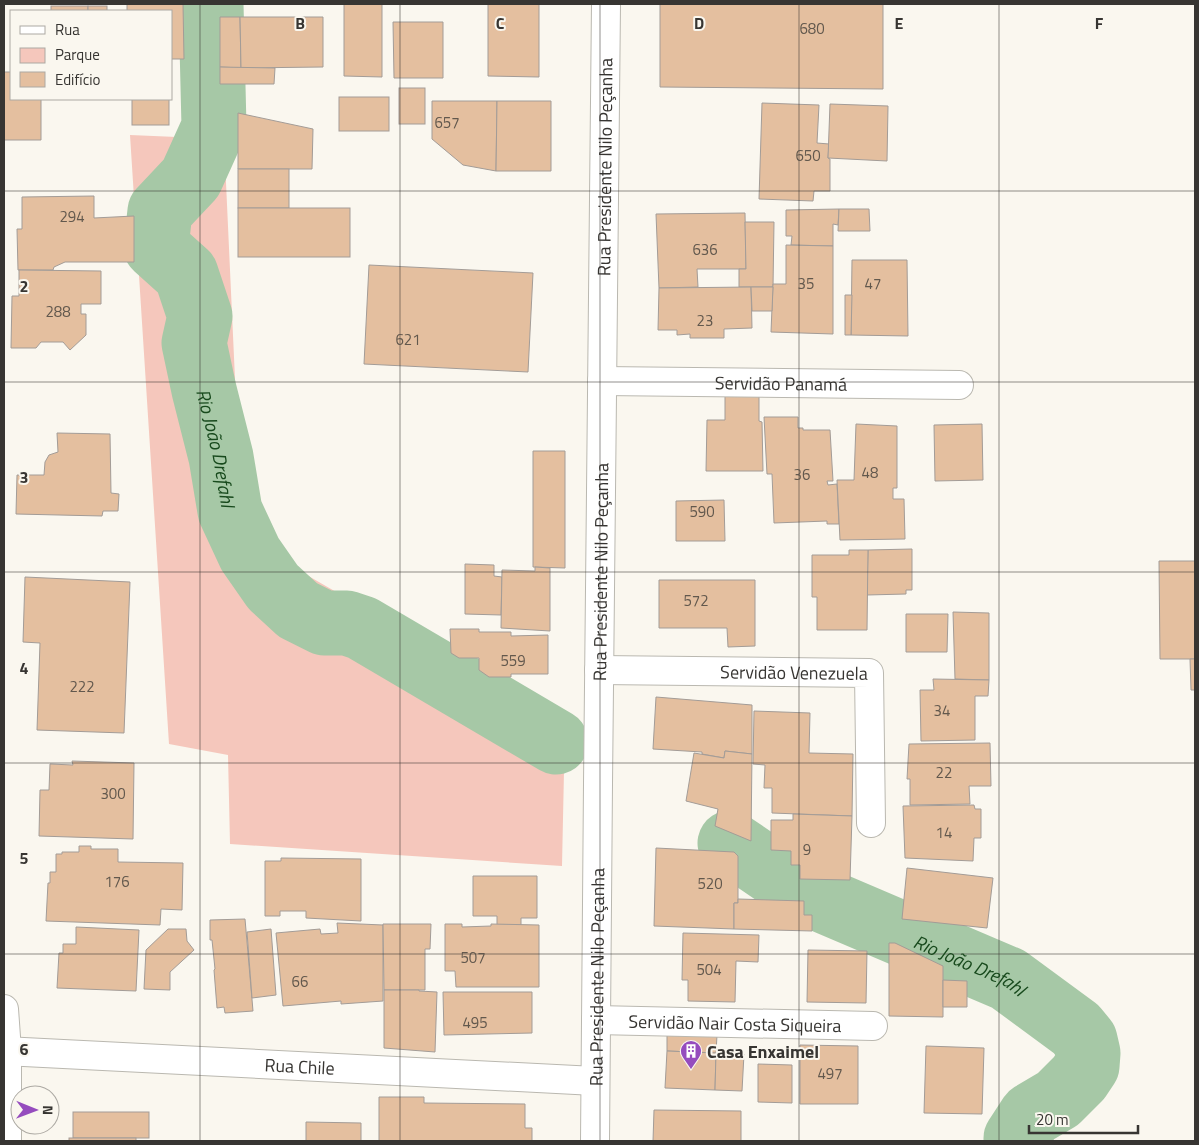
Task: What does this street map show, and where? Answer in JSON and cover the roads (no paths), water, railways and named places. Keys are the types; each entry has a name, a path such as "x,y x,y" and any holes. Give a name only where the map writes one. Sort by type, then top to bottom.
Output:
{"street":[{"name":"Rua Presidente Nilo Peçanha","path":"595,1141 606,4"},
{"name":"Servidão Panamá","path":"602,381 959,385"},
{"name":"Servidão Venezuela","path":"599,670 869,673 871,823"},
{"path":"4,1009 7,1141"},
{"name":"Servidão Nair Costa Siqueira","path":"596,1020 873,1026"},
{"name":"Rua Chile","path":"6,1051 596,1081"}],"waterway":[{"name":"Rio João Drefahl","path":"211,4 214,127 191,178 160,211 156,247 186,274 200,316 194,343 221,457 230,511 250,554 273,587 298,610 324,623 347,623 362,628 556,742"},
{"name":"Rio João Drefahl","path":"730,843 799,890 1008,979 1076,1029 1085,1040 1088,1053 1087,1066 1079,1078 1058,1099 1031,1115 1016,1141"}],"place":[{"name":"Casa Enxaimel","path":"691,1070"}]}
